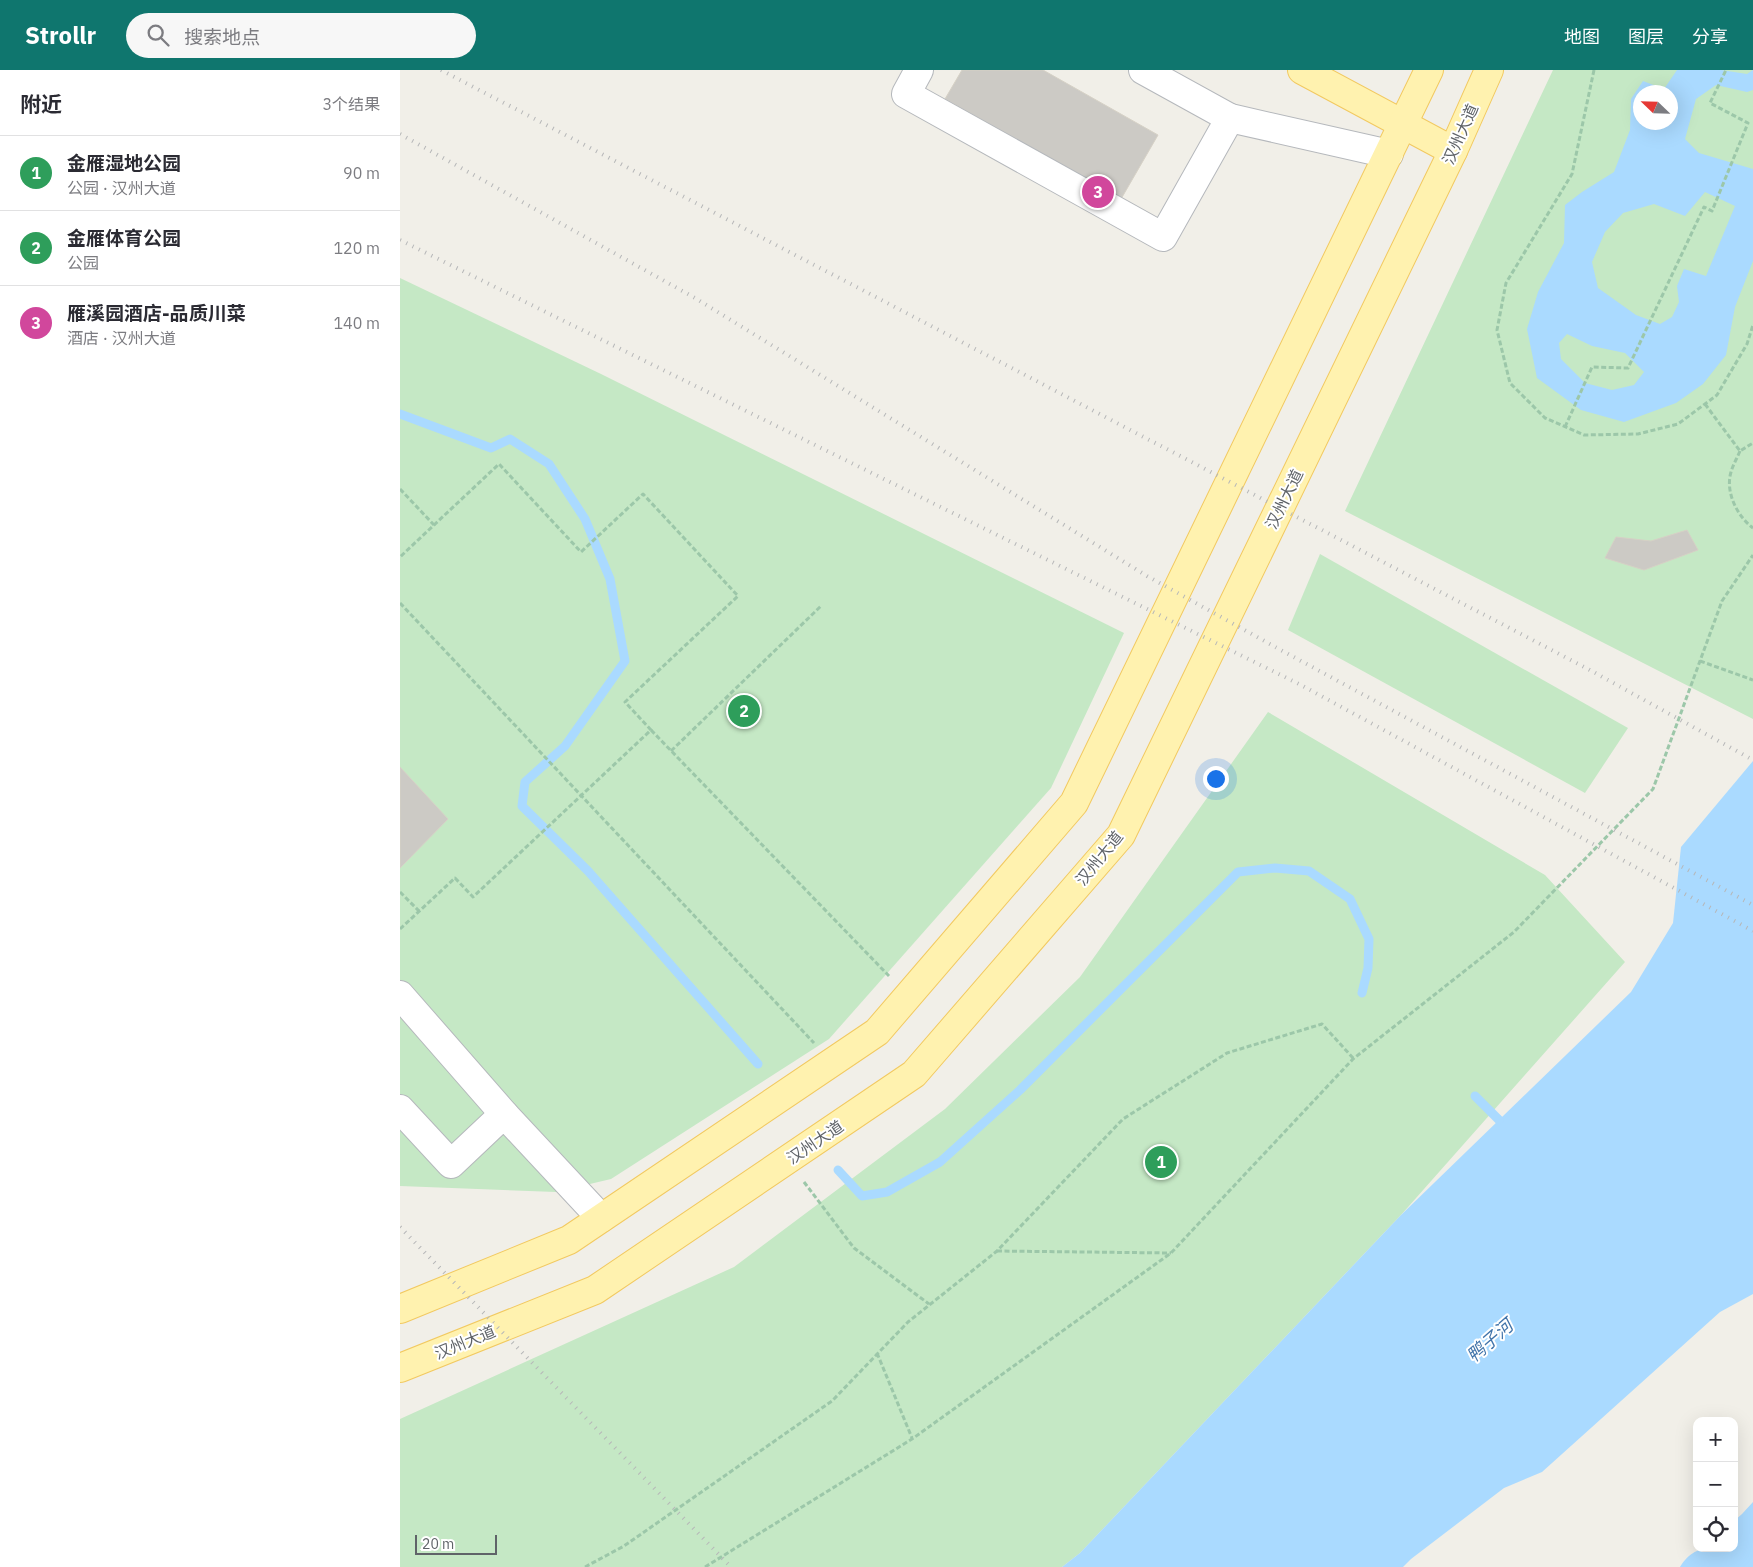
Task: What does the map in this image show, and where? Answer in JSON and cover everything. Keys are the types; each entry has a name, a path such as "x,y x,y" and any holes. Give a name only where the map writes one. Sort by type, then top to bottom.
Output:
{"main road":[{"path":"1302,70 1453,151"},
{"path":"400,1309 569,1240 877,1032 1074,803 1428,70"},
{"name":"汉州大道","path":"400,1368 595,1290 914,1074 1121,835 1453,151 1489,70"}],"lane":[{"path":"920,70 906,94 1163,237 1230,118"},
{"path":"1143,70 1230,118 1389,154"},
{"path":"400,996 504,1114 601,1218"},
{"path":"400,1110 451,1164 504,1114"}],"path":[{"path":"1594,70 1572,174 1506,283 1498,330 1510,383 1545,418 1565,427 1584,434 1638,434 1678,424 1717,395 1747,344 1753,325"},
{"path":"1565,427 1592,367 1628,368 1704,207 1712,211 1748,123 1710,103 1726,70"},
{"path":"1705,404 1740,450"},
{"path":"1753,442 1740,450 1730,474 1731,499 1747,523 1753,528"},
{"path":"400,557 499,464 581,552 643,494 738,596 625,702 908,995"},
{"path":"400,489 434,525"},
{"path":"705,1567 912,1438 1171,1252 1353,1058 1514,932 1652,789 1722,601 1753,556"},
{"path":"400,603 832,1062"},
{"path":"671,751 821,606"},
{"path":"1700,661 1753,680"},
{"path":"400,929 455,878 473,897 651,730"},
{"path":"400,892 419,911"},
{"path":"585,1567 624,1546 832,1401 908,1322 997,1251 1123,1119 1227,1053 1322,1024 1353,1058"},
{"path":"788,1160 854,1248 929,1304"},
{"path":"997,1251 1171,1252"},
{"path":"877,1353 912,1438"}],"green space":[{"path":"1553,70 1753,70 1753,719 1345,511"},
{"path":"400,278 601,374 1124,633 1051,788 829,1039 611,1179 556,1192 400,1186"},
{"path":"1320,554 1628,728 1585,793 1288,630"},
{"path":"1268,712 1545,875 1625,962 1401,1215 1080,1553 1062,1567 400,1567 400,1419 734,1267 945,1109 1080,977"}],"water":[{"path":"1677,70 1721,70 1747,74 1753,70 1753,90 1747,92 1716,85 1696,99 1685,139 1699,153 1753,169 1753,261 1735,307 1726,355 1703,384 1676,403 1624,422 1581,410 1537,378 1527,329 1538,292 1564,243 1565,205 1614,172 1630,130 1631,99 1633,96 1633,130 1678,130 1678,85 1667,85","holes":["1705,192 1735,206 1706,276 1684,269 1677,286 1679,302 1672,317 1660,324 1636,315 1598,288 1592,262 1605,232 1623,213 1654,204 1685,216","1567,334 1592,346 1625,353 1644,372 1634,385 1612,390 1585,383 1561,359 1559,343"]},
{"path":"1643,81 1654,85 1640,85"},
{"name":"鸭子河","path":"1753,761 1753,1294 1720,1312 1542,1472 1504,1488 1403,1567 1062,1567 1080,1553 1401,1215 1631,992 1673,923 1681,847"},
{"path":"1753,1502 1753,1567 1680,1567 1695,1552 1738,1552 1738,1518"}],"building":[{"path":"962,70 1043,70 1158,135 1121,199 945,99"},
{"path":"1687,530 1698,550 1644,570 1605,558 1616,537 1651,541"},
{"path":"400,767 448,819 400,868"}],"waterway":[{"path":"400,414 491,448 510,439 549,464 585,519 610,579 625,661 565,746 525,782 522,806 588,871 758,1064"},
{"path":"838,1170 862,1196 887,1192 940,1162 1020,1090 1238,872 1275,868 1309,871 1350,899 1369,939 1368,968 1362,993"},
{"path":"1475,1096 1499,1120"}],"railway":[{"path":"441,70 1588,669 1753,760"},
{"path":"400,134 695,298 1147,576 1753,905"},
{"path":"400,240 1301,685 1753,931"},
{"path":"400,1227 731,1567"}],"place":[{"name":"雁溪园酒店-品质川菜","path":"1098,192"},
{"name":"金雁体育公园","path":"744,711"},
{"name":"金雁湿地公园","path":"1161,1162"}]}
